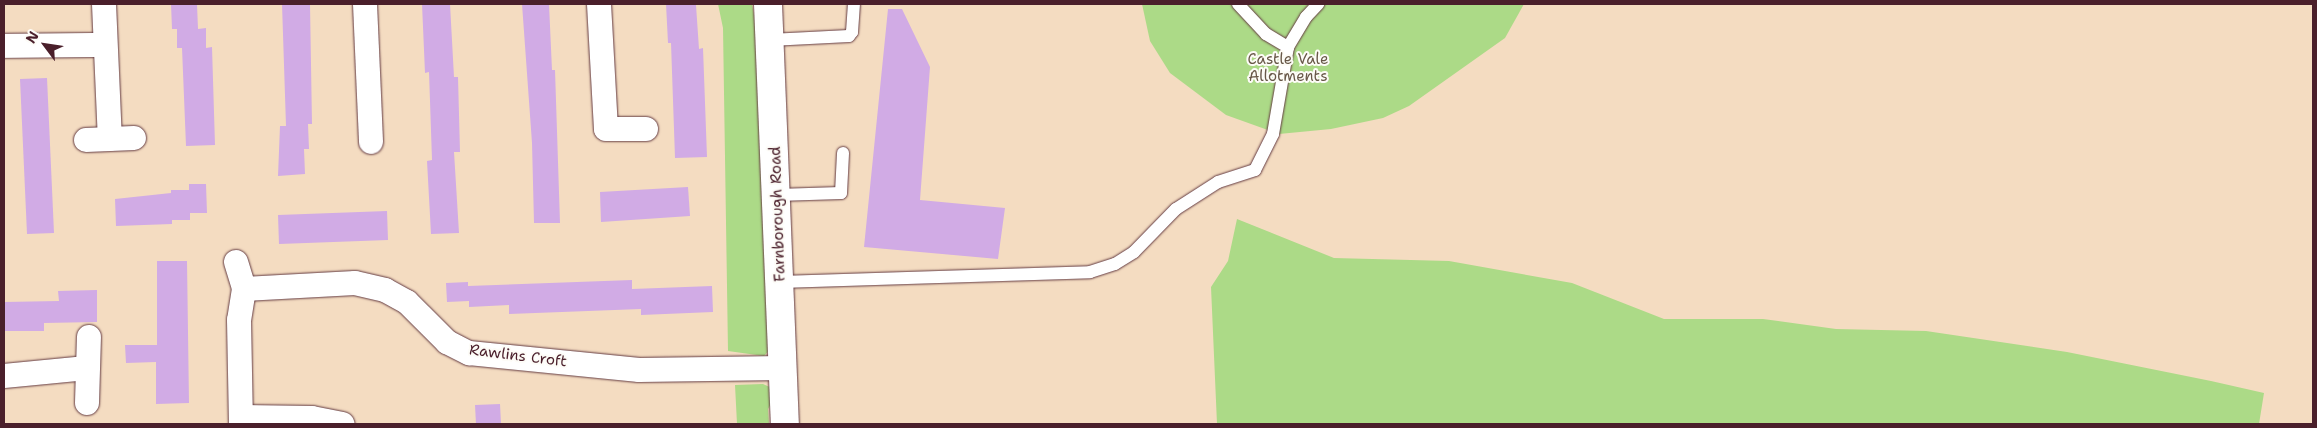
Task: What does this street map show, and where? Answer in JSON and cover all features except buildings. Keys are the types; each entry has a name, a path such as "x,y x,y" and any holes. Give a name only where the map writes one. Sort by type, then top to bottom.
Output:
{"street":[{"path":"104,4 110,139"},
{"path":"364,4 371,142"},
{"path":"599,4 606,129 646,129"},
{"name":"Farnborough Road","path":"768,4 785,424"},
{"path":"4,46 105,44"},
{"path":"86,140 134,138"},
{"path":"236,262 244,289 239,320 241,420 312,418 342,424"},
{"name":"Rawlins Croft","path":"244,289 355,283 385,290 407,302 447,342 476,354 640,370 784,368"},
{"path":"87,403 89,337"},
{"path":"4,376 87,368"}],"lane":[{"path":"770,40 849,36 854,4"},
{"path":"1238,4 1266,34 1288,47"},
{"path":"780,282 1090,272 1115,264 1134,252 1176,209 1218,182 1255,170 1273,134 1288,47 1306,17 1318,4"},
{"path":"777,195 841,193 843,153"}],"green space":[{"path":"718,4 752,4 755,20 774,345 764,356 728,351 723,28"},
{"name":"Castle Vale Allotments","path":"1142,4 1524,4 1505,38 1409,106 1383,118 1331,129 1279,134 1226,115 1170,73 1150,41"},
{"path":"1237,219 1334,258 1449,261 1572,283 1664,319 1763,319 1836,329 1926,331 2067,352 2264,393 2259,424 1217,424 1211,287 1228,261"},
{"path":"763,384 774,389 775,396 768,409 769,424 737,424 735,385"}]}
